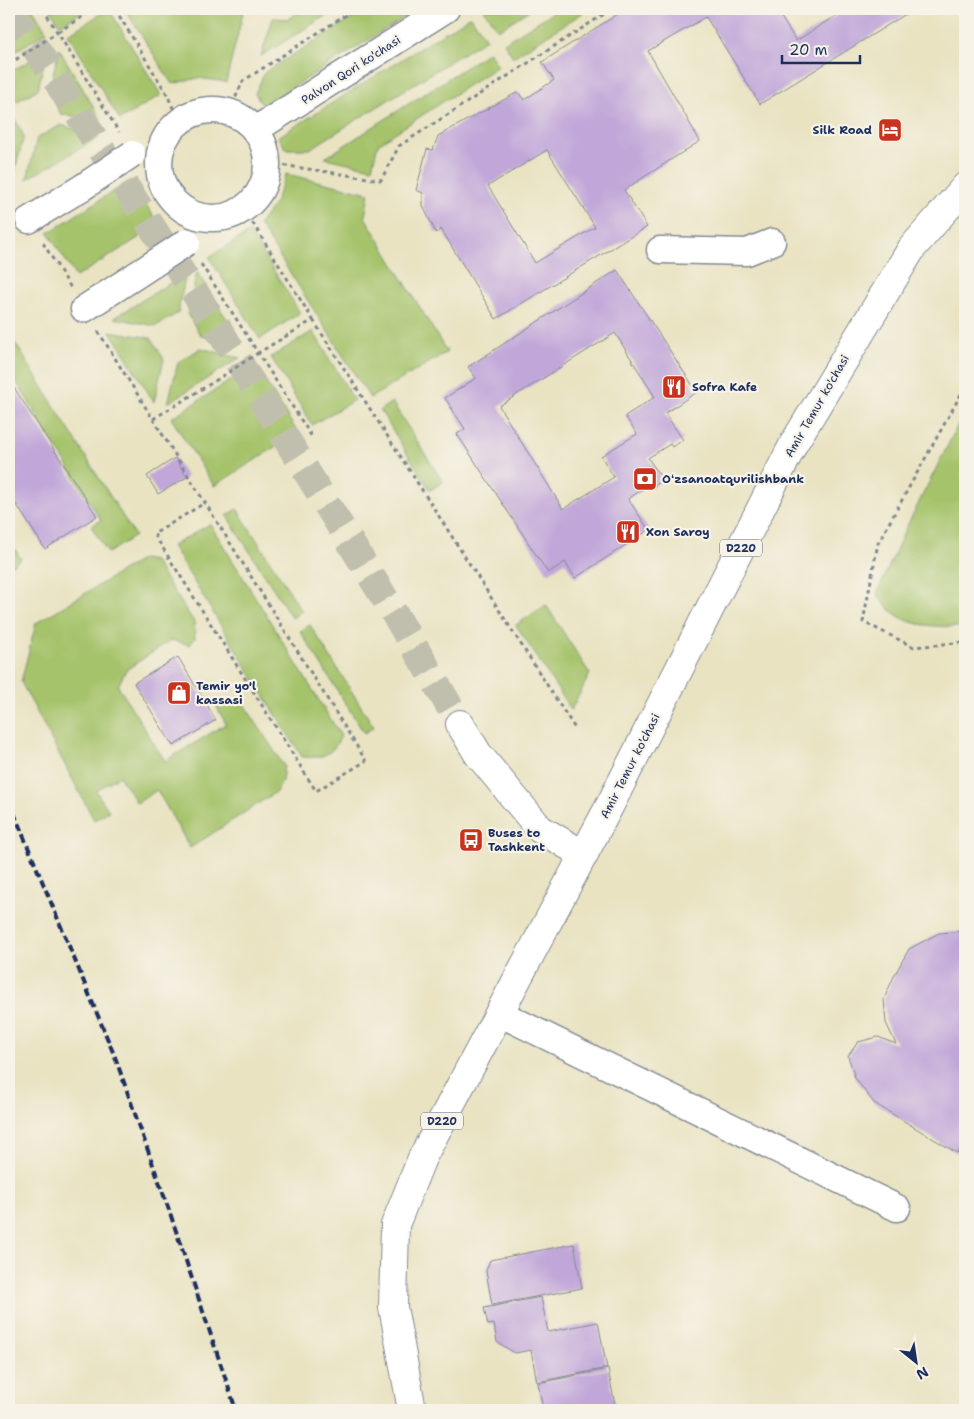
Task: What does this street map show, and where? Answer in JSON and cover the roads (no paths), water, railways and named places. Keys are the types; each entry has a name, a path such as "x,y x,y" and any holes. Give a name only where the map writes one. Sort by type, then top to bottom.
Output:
{"main road":[{"name":"Amir Temur ko'chasi","path":"584,855 794,443 912,248 965,187"},
{"path":"460,724 478,754 540,829 584,855"},
{"name":"D220","path":"412,1410 393,1307 395,1225 422,1158 584,855"}],"street":[{"name":"Palvon Qori ko'chasi","path":"255,130 446,9"},
{"path":"29,220 83,187 195,113 212,110 229,112 244,120 255,130 266,150 268,163 267,175 261,190 236,213 187,242 84,309"},
{"path":"175,126 162,146 158,162 161,179 168,195 179,207 194,216 210,219 236,213"},
{"path":"660,250 747,252 772,242"},
{"path":"499,1013 896,1208"}],"tunnel":[{"path":"10,9 219,330 402,626 460,724"}],"railway":[{"path":"9,801 115,1057 236,1410"}],"place":[{"name":"Silk Road","path":"890,130"},
{"name":"Sofra Kafe","path":"674,387"},
{"name":"Oʻzsanoatqurilishbank","path":"645,479"},
{"name":"Xon Saroy","path":"628,532"},
{"name":"Temir yo'l kassasi","path":"179,693"},
{"name":"Buses to Tashkent","path":"471,840"}]}
